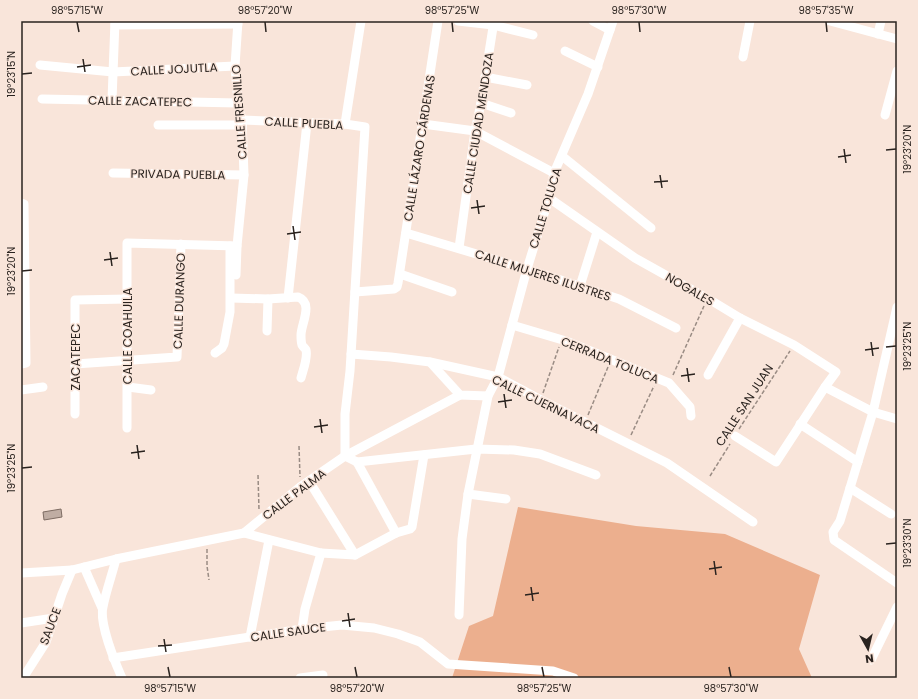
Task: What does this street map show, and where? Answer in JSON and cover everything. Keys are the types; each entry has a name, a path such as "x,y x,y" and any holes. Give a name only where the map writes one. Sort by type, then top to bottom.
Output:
{"street":[{"path":"345,124 361,21"},
{"name":"CALLE LÁZARO CÁRDENAS","path":"400,274 438,21"},
{"path":"458,21 494,23 532,35"},
{"path":"593,21 612,25"},
{"path":"743,57 750,21"},
{"path":"830,21 897,39"},
{"path":"878,34 881,21"},
{"path":"112,100 115,23 238,23"},
{"name":"CALLE FRESNILLO","path":"236,275 234,246 244,175 242,123 238,103 235,66 238,23"},
{"name":"CALLE CIUDAD MENDOZA","path":"459,248 475,131 494,23"},
{"name":"CALLE TOLUCA","path":"459,615 462,539 476,449 488,396 498,377 527,269 549,198 554,174 598,67 612,25"},
{"path":"565,51 598,67"},
{"name":"CALLE JOJUTLA","path":"40,65 113,72 235,66"},
{"path":"885,115 897,70"},
{"path":"485,77 527,85"},
{"name":"CALLE ZACATEPEC","path":"42,99 238,103"},
{"path":"481,103 511,113"},
{"path":"288,298 307,123"},
{"name":"CALLE PUEBLA","path":"158,125 307,123 345,124 365,127 355,292"},
{"path":"423,124 475,131 554,174"},
{"path":"562,156 651,228"},
{"name":"PRIVADA PUEBLA","path":"113,173 244,175"},
{"name":"NOGALES","path":"549,198 635,258 708,298 740,318 794,345 836,372 825,387"},
{"path":"22,203 24,363"},
{"path":"580,286 597,232"},
{"name":"CALLE MUJERES ILUSTRES","path":"406,233 527,269 619,299 676,328"},
{"name":"CALLE COAHUILA","path":"128,428 127,243 181,244"},
{"path":"181,244 234,246 230,312 224,344 222,348 215,353"},
{"name":"CALLE DURANGO","path":"128,361 177,357 181,244"},
{"path":"345,456 344,414 351,354 355,292 397,287 400,274 452,292"},
{"path":"231,298 301,298 306,307 305,319 301,333 302,344 306,350 305,365 301,378"},
{"name":"ZACATEPEC","path":"75,414 76,300 128,299"},
{"path":"267,331 268,299"},
{"path":"897,306 873,412 840,521 833,532 834,540 897,583"},
{"path":"708,375 740,318"},
{"name":"CERRADA TOLUCA","path":"512,326 562,340 669,383 690,407 691,416"},
{"name":"CALLE CUERNAVACA","path":"351,354 430,362 498,377 585,423 667,463 753,522"},
{"path":"75,364 128,361"},
{"path":"430,362 460,395"},
{"path":"21,390 43,387"},
{"path":"128,387 151,390"},
{"path":"735,436 776,462 825,387 873,412 897,418"},
{"path":"345,456 460,395 488,396"},
{"path":"800,424 858,462"},
{"path":"345,456 357,462 476,449 514,450 540,454 596,475"},
{"path":"21,573 72,570 116,559 244,533 321,553 355,555 396,533 410,529 414,523 424,455"},
{"name":"CALLE PALMA","path":"244,533 300,487 345,456"},
{"path":"357,462 396,533"},
{"path":"309,481 355,555"},
{"path":"850,488 891,514"},
{"path":"468,494 506,499"},
{"path":"250,637 269,540"},
{"path":"302,629 305,609 321,553"},
{"path":"102,608 116,559"},
{"path":"84,567 102,608 105,628 113,658 122,678"},
{"name":"SAUCE","path":"25,676 46,642 72,570"},
{"path":"871,660 897,607"},
{"path":"21,623 54,618"},
{"name":"CALLE SAUCE","path":"113,658 302,629 342,625 374,628 398,634 420,642 448,664 553,671 574,678"},
{"path":"300,678 323,675"}],"path":[{"path":"669,383 708,298"},
{"path":"540,400 562,340"},
{"name":"CALLE SAN JUAN","path":"710,476 794,345"},
{"path":"585,423 611,360"},
{"path":"627,444 657,379"},
{"path":"300,446 300,487"},
{"path":"258,475 260,520"},
{"path":"208,541 207,566 209,580"}],"shaded area":[{"path":"518,507 636,526 725,534 820,575 799,649 812,678 452,678 469,626 493,616"}],"building":[{"path":"61,509 62,517 44,520 43,512"}]}
